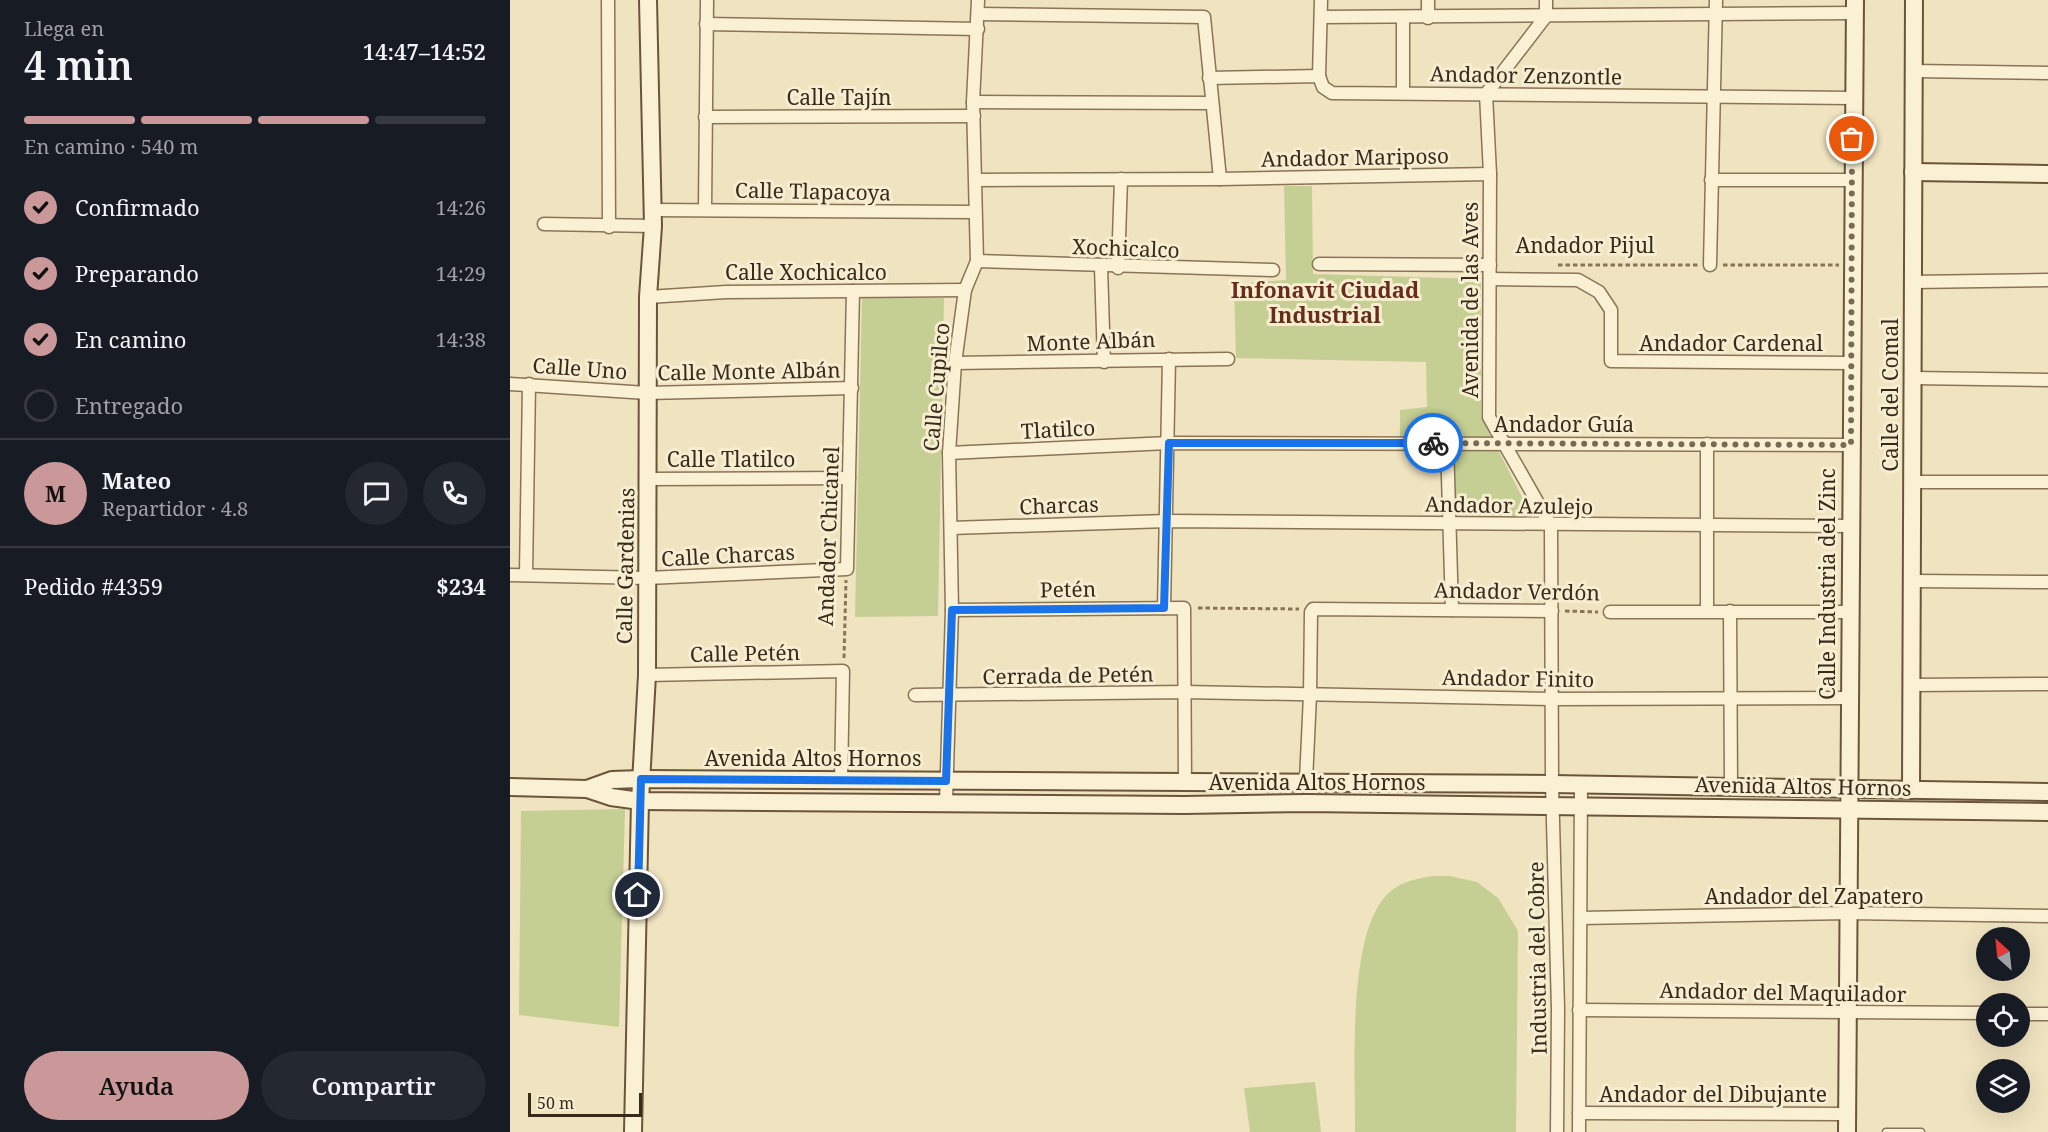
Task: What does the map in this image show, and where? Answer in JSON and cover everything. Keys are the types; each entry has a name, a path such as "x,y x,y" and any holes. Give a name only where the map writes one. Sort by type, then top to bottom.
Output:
{"street":[{"path":"608,0 609,226"},
{"name":"Calle Gardenias","path":"633,1132 640,801 647,675 648,297 652,218 648,0"},
{"path":"705,209 706,0"},
{"name":"Calle Cupilco","path":"946,802 952,610 949,453 956,363 965,290 977,261 973,102 978,0"},
{"path":"1209,78 1319,76 1321,0"},
{"path":"1428,0 1428,18"},
{"path":"1486,94 1546,16 1546,0"},
{"path":"1710,265 1716,0"},
{"name":"Calle del Comal","path":"1911,790 1914,0"},
{"path":"1321,17 1428,18 1716,14 1855,7"},
{"name":"Calle Industria del Zinc","path":"1847,1132 1852,98 1855,7"},
{"path":"976,180 1220,179 1204,17 978,14"},
{"path":"1403,18 1403,93"},
{"path":"706,24 978,29"},
{"path":"1914,71 2048,73"},
{"name":"Andador Zenzontle","path":"1319,76 1323,87 1332,93 1852,98"},
{"name":"Avenida de las Aves","path":"1486,94 1490,174 1490,417 1503,444 1551,526 1552,783"},
{"path":"973,102 1211,103"},
{"name":"Calle Tajín","path":"705,117 974,116"},
{"path":"1913,172 2048,174"},
{"name":"Andador Mariposo","path":"1220,179 1490,174"},
{"path":"1119,268 1121,179"},
{"path":"1711,180 1852,180"},
{"name":"Calle Tlapacoya","path":"544,224 609,226 705,209 974,212"},
{"name":"Xochicalco","path":"977,261 1119,268 1273,270"},
{"name":"Andador Pijul","path":"1319,264 1490,265"},
{"path":"1101,267 1104,362"},
{"name":"Andador Cardenal","path":"1490,279 1578,280 1599,292 1611,310 1611,361 1851,363"},
{"path":"1913,282 2048,280"},
{"name":"Calle Xochicalco","path":"648,297 726,291 965,290"},
{"name":"Andador Chicanel","path":"847,569 853,291"},
{"path":"1164,608 1169,359"},
{"name":"Monte Albán","path":"956,363 1227,359"},
{"path":"1913,378 2048,380"},
{"name":"Calle Uno","path":"510,384 647,393"},
{"path":"526,575 529,384"},
{"name":"Calle Monte Albán","path":"647,393 852,388"},
{"name":"Andador Guía","path":"1169,443 1851,445"},
{"name":"Tlatilco","path":"949,453 1169,443"},
{"path":"1447,443 1452,610"},
{"path":"1707,444 1707,611"},
{"name":"Calle Tlatilco","path":"648,479 849,478"},
{"path":"1913,482 2048,482"},
{"name":"Andador Azulejo","path":"1167,521 1551,526 1850,526"},
{"name":"Charcas","path":"951,528 1167,521"},
{"name":"Calle Charcas","path":"510,575 647,578 847,569"},
{"path":"1913,581 2048,582"},
{"path":"1184,608 1185,783"},
{"name":"Petén","path":"952,610 1184,608"},
{"path":"1306,781 1311,612 1313,609"},
{"name":"Andador Verdón","path":"1313,609 1552,611"},
{"path":"1730,611 1731,785"},
{"name":"Andador Verdón","path":"1610,612 1850,612"},
{"path":"841,782 843,671"},
{"name":"Calle Petén","path":"647,675 843,671"},
{"path":"1912,685 2048,684"},
{"name":"Andador Finito","path":"1185,692 1552,699 1849,698"},
{"name":"Cerrada de Petén","path":"915,695 950,697 1185,692"},
{"name":"Avenida Altos Hornos","path":"587,789 612,780 641,779 841,782 1552,783 2048,792"},
{"name":"Industria del Cobre","path":"1552,783 1557,1132"},
{"name":"Industria del Cobre","path":"1579,1132 1581,784"},
{"name":"Avenida Altos Hornos","path":"510,786 587,789 611,797 640,801 1306,803 1554,808 1849,808 2048,812"},
{"path":"1911,790 1911,810"},
{"name":"Andador del Zapatero","path":"1581,918 1848,914 2048,916"},
{"name":"Andador del Maquilador","path":"1579,1010 1976,1013"},
{"path":"2030,1014 2048,1014"},
{"name":"Andador del Dibujante","path":"1579,1113 1847,1114"}],"lane":[{"path":"1886,1132 1922,1132"}],"path":[{"name":"Andador Pijul","path":"1550,265 1851,265"},
{"name":"Andador Chicanel","path":"843,671 847,569"},
{"path":"1184,608 1313,609"},
{"name":"Andador Verdón","path":"1552,611 1610,612"}],"green space":[{"path":"1284,186 1312,186 1313,274 1481,279 1481,416 1532,517 1443,515 1439,437 1400,436 1400,410 1427,407 1426,362 1236,358 1234,284 1286,280"},
{"path":"862,298 944,298 938,616 855,617"},
{"path":"625,809 619,1027 519,1015 521,811"},
{"path":"1434,876 1449,876 1477,882 1498,898 1518,931 1516,1132 1355,1132 1356,1004 1366,936 1376,910 1391,891 1406,882"},
{"path":"1315,1082 1321,1132 1250,1132 1244,1088"}],"way so far":[{"path":"1433,443 1851,445 1852,139"}],"district":[{"name":"Infonavit Ciudad Industrial","path":"1325,302"}],"route":[{"path":"638,895 641,779 946,781 952,610 1164,608 1169,443 1433,443"}]}
